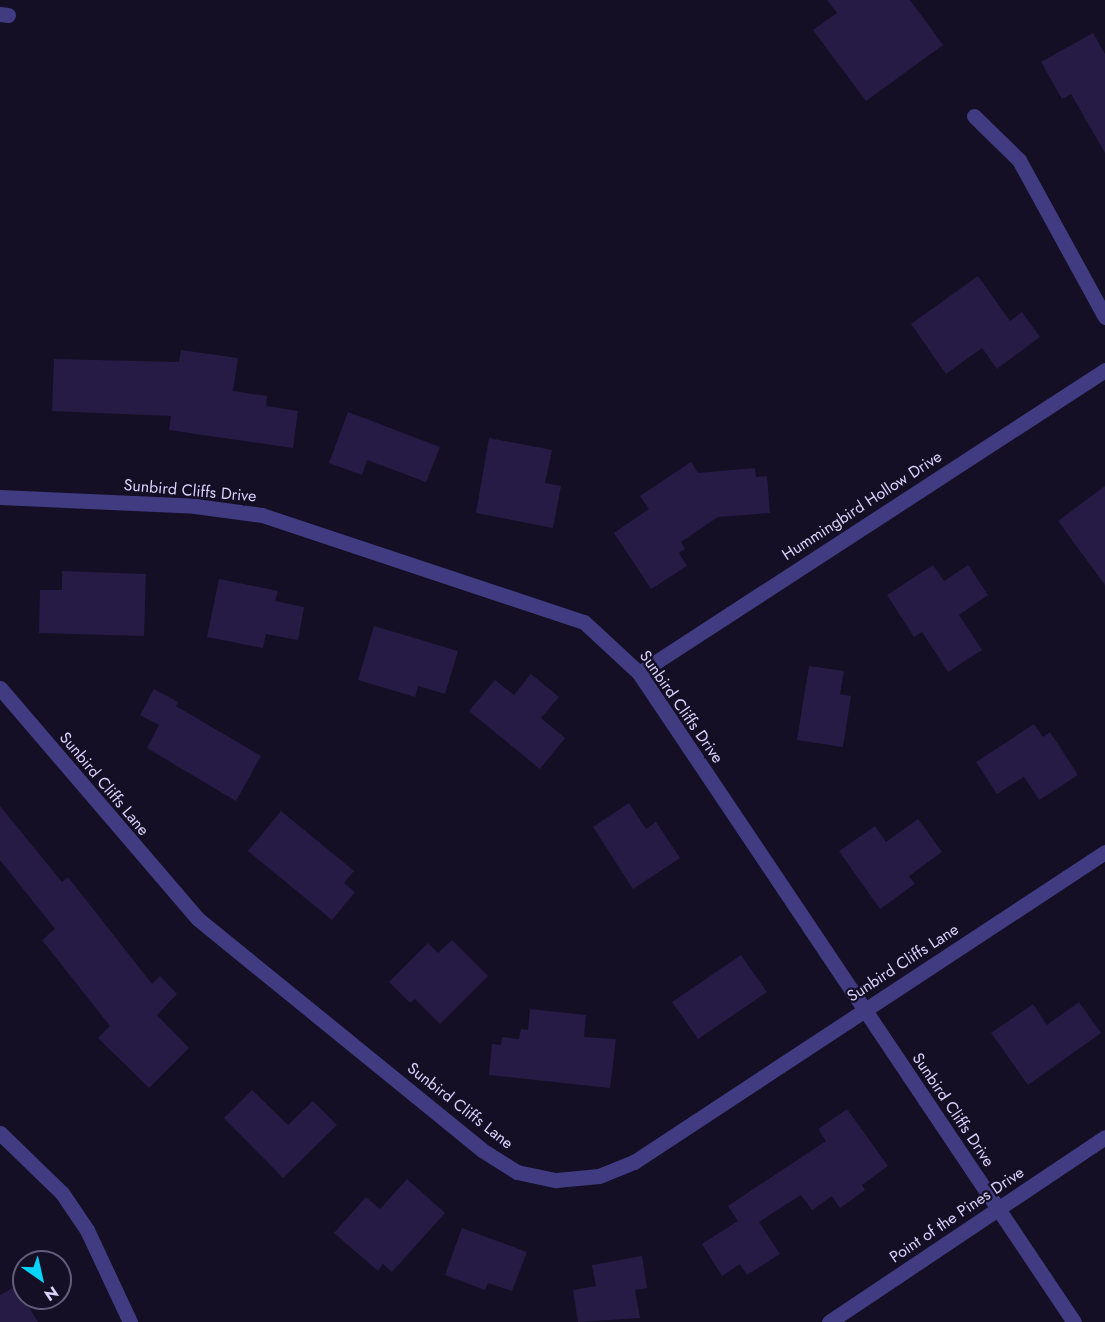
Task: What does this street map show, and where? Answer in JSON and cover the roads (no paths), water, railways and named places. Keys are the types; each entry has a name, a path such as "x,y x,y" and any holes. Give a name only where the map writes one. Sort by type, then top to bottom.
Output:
{"street":[{"path":"974,116 1019,160 1105,317"},
{"name":"Hummingbird Hollow Drive","path":"639,673 1105,370"},
{"name":"Sunbird Cliffs Drive","path":"0,497 195,506 262,515 554,609 584,622 639,673 1074,1322"},
{"name":"Sunbird Cliffs Lane","path":"0,688 198,919 482,1150 518,1172 556,1179 599,1176 634,1162 1105,852"},
{"path":"0,1134 62,1193 87,1230 130,1322"},
{"name":"Point of the Pines Drive","path":"829,1322 1105,1137"}]}
